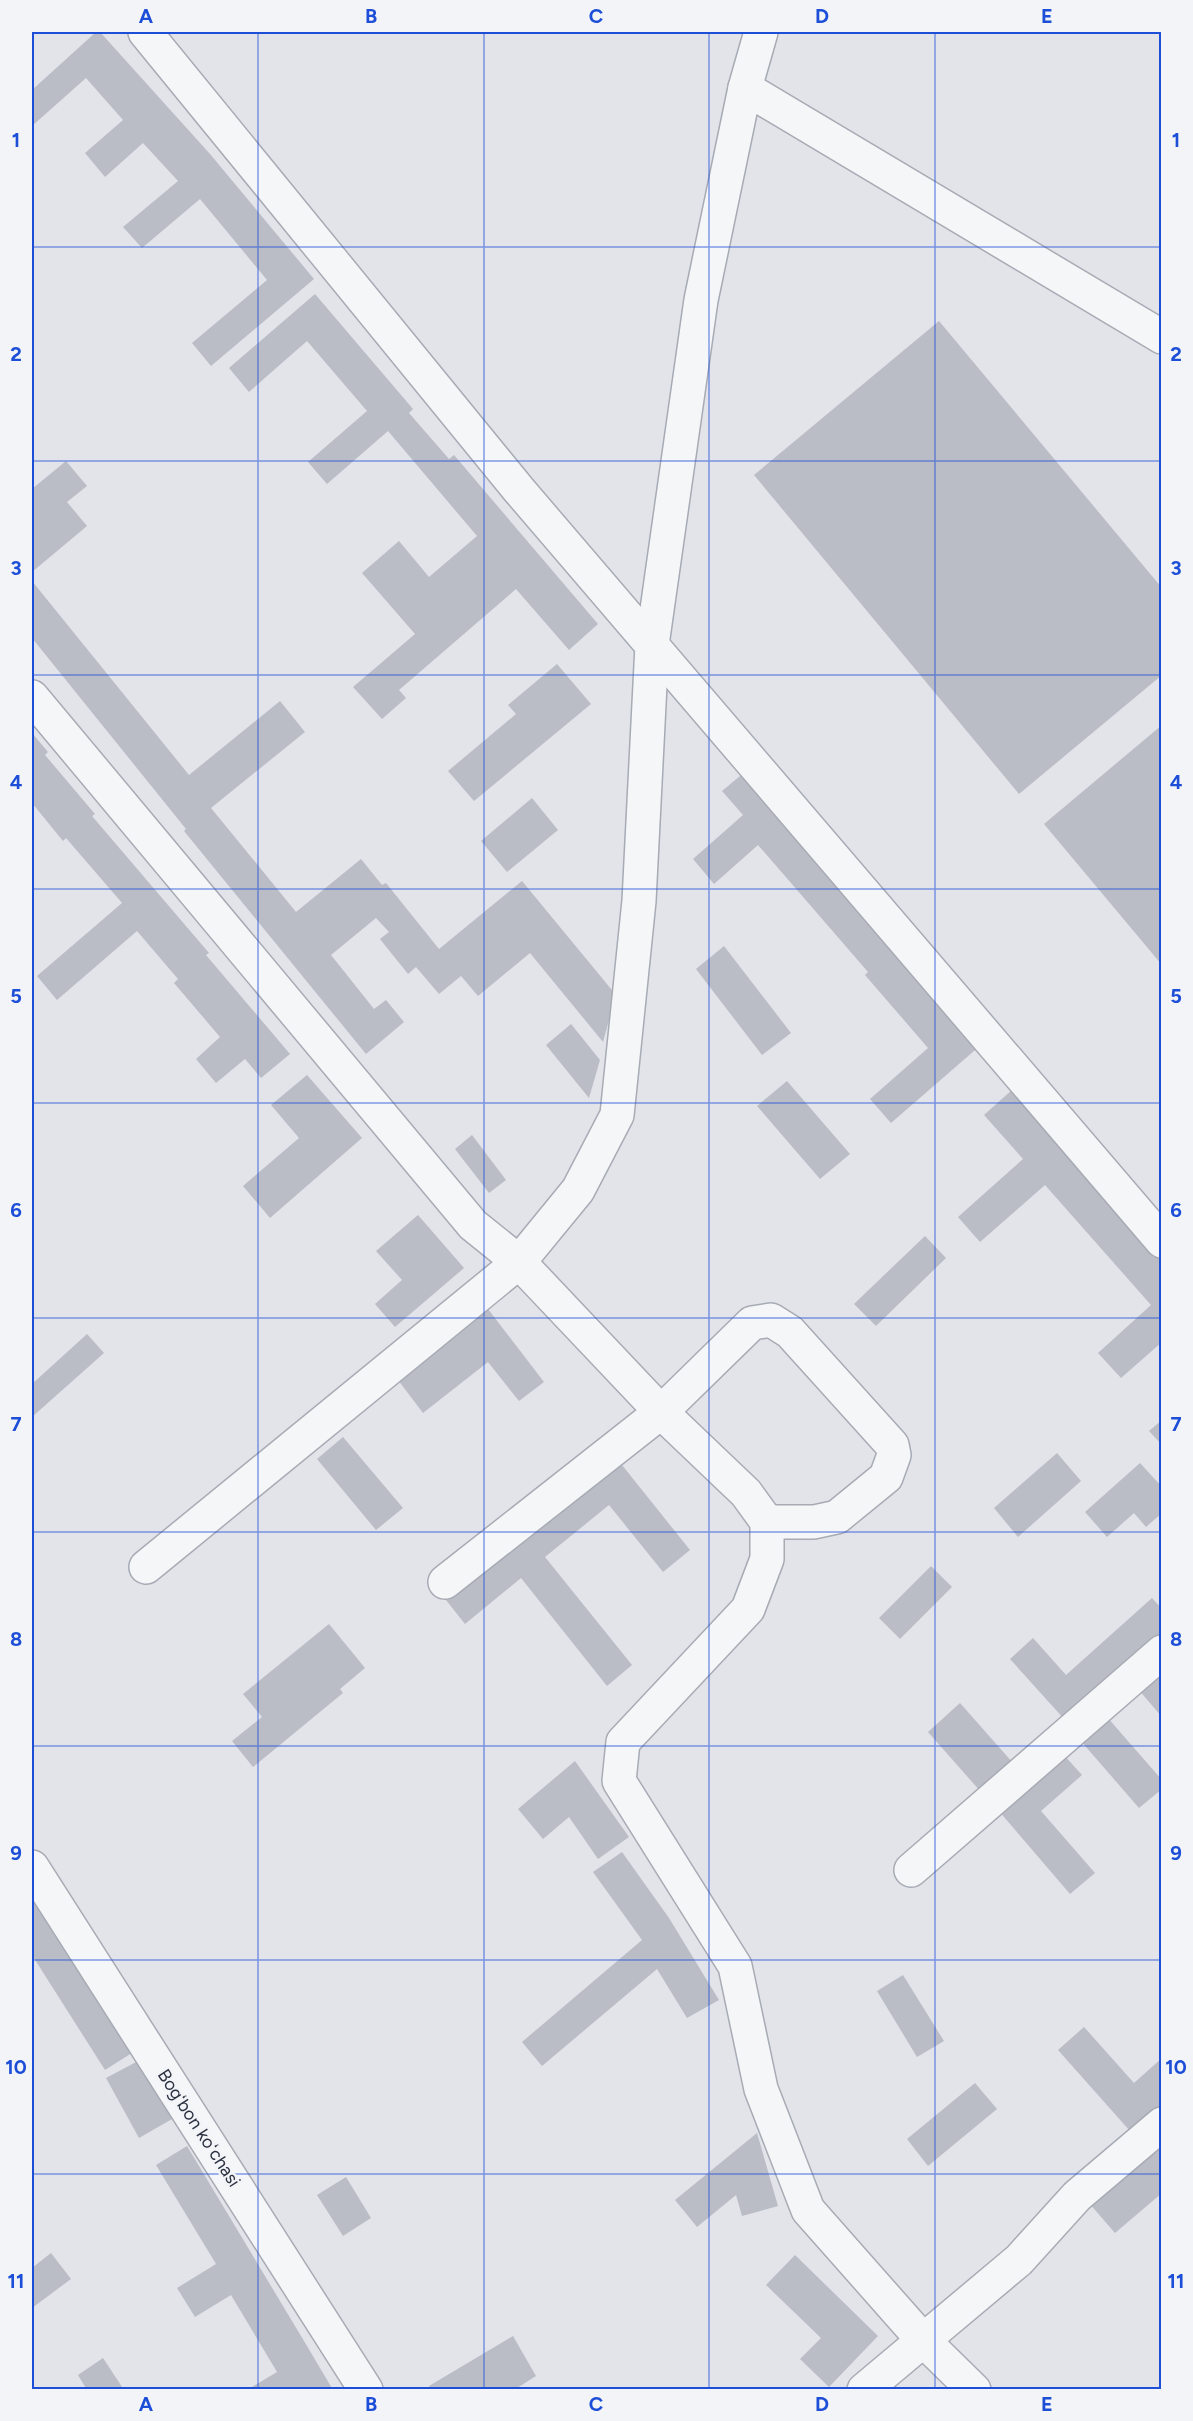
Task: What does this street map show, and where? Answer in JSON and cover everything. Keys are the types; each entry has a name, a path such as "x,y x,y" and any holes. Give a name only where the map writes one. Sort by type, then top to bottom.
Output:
{"street":[{"path":"145,32 519,490 1161,1241"},
{"path":"146,1567 519,1262 578,1191 617,1115 639,901 652,645 701,300 745,87 761,32"},
{"path":"745,87 1161,337"},
{"path":"32,697 473,1225 519,1262 661,1412 746,1493 767,1522 767,1559 748,1609 623,1742 619,1781 735,1966 761,2089 807,2210 922,2339 975,2390"},
{"path":"445,1582 661,1412 752,1323 771,1320 790,1332 892,1445 894,1455 886,1477 837,1517 814,1522 767,1522"},
{"path":"910,1870 1161,1652"},
{"name":"Bogʻbon koʻchasi","path":"32,1867 366,2390"},
{"path":"864,2390 922,2339 1019,2260 1077,2196 1161,2124"}],"building":[{"path":"96,32 100,32 210,154 314,279 211,366 192,343 267,280 200,199 142,248 123,227 178,181 143,143 105,177 85,153 123,120 86,78 32,126 32,90"},
{"path":"315,294 413,409 409,413 449,459 454,455 598,624 569,650 516,589 399,690 406,698 382,719 353,687 415,634 362,573 399,541 429,577 477,536 388,431 327,484 308,462 367,411 307,341 249,392 229,368"},
{"path":"939,321 1162,588 1162,675 1019,794 754,475"},
{"path":"66,461 87,486 67,502 87,526 32,572 32,489"},
{"path":"32,581 189,775 280,701 305,732 211,808 296,912 361,859 382,885 386,883 439,949 522,881 616,995 603,1042 530,953 478,996 461,976 439,994 416,967 408,974 380,939 389,932 376,918 331,955 374,1009 386,1000 404,1022 366,1054 184,831 186,829 32,638"},
{"path":"557,664 591,704 474,801 448,771 516,714 508,705"},
{"path":"1162,725 1162,965 1044,824"},
{"path":"32,733 48,752 45,755 95,814 92,816 209,953 206,955 290,1054 261,1078 245,1059 216,1083 196,1059 220,1037 174,983 178,979 137,931 57,1000 37,976 122,903 66,838 63,841 32,803"},
{"path":"746,771 982,1044 891,1123 870,1099 928,1048 865,975 868,972 758,845 714,884 693,859 743,815 722,791"},
{"path":"532,798 558,830 507,872 481,841"},
{"path":"724,946 791,1033 762,1055 696,969"},
{"path":"571,1024 600,1060 589,1098 546,1045"},
{"path":"307,1075 362,1138 270,1218 243,1186 299,1138 271,1105"},
{"path":"787,1081 850,1154 820,1179 757,1106"},
{"path":"1013,1089 1162,1257 1162,1342 1121,1378 1098,1353 1151,1305 1045,1185 980,1242 958,1217 1023,1159 984,1115"},
{"path":"472,1135 506,1180 489,1193 455,1149"},
{"path":"418,1215 464,1268 395,1327 375,1304 402,1280 376,1251"},
{"path":"925,1236 946,1258 876,1326 854,1304"},
{"path":"488,1309 544,1382 519,1401 488,1362 423,1413 398,1380"},
{"path":"87,1334 104,1353 32,1417 32,1384"},
{"path":"1162,1420 1162,1445 1149,1431"},
{"path":"343,1437 403,1508 376,1530 317,1459"},
{"path":"1057,1453 1081,1481 1018,1537 994,1508"},
{"path":"614,1455 690,1550 663,1572 609,1505 545,1557 632,1665 607,1686 521,1578 465,1624 442,1595"},
{"path":"1140,1463 1162,1487 1162,1513 1146,1527 1134,1513 1107,1537 1085,1512"},
{"path":"931,1566 952,1587 900,1639 879,1618"},
{"path":"1152,1598 1162,1609 1162,1639 1065,1720 1010,1659 1033,1638 1066,1675"},
{"path":"329,1624 365,1668 340,1689 343,1693 253,1767 232,1741 262,1717 243,1694"},
{"path":"1162,1670 1162,1717 1138,1689"},
{"path":"960,1703 1013,1763 981,1792 928,1732"},
{"path":"1107,1717 1162,1780 1162,1789 1139,1808 1080,1740"},
{"path":"1063,1754 1082,1775 1041,1811 1095,1873 1070,1894 998,1810"},
{"path":"575,1761 629,1837 598,1859 569,1817 543,1839 518,1809"},
{"path":"622,1852 669,1918 719,2000 687,2018 657,1969 542,2066 522,2042 642,1940 593,1872"},
{"path":"32,1889 135,2051 105,2070 32,1955"},
{"path":"903,1975 944,2041 917,2057 877,1991"},
{"path":"1084,2027 1134,2083 1162,2058 1162,2110 1130,2131 1058,2050"},
{"path":"140,2060 172,2119 139,2138 106,2078"},
{"path":"975,2083 997,2109 928,2166 907,2139"},
{"path":"757,2133 778,2206 742,2216 736,2195 697,2227 675,2200"},
{"path":"1162,2141 1162,2193 1115,2233 1089,2203"},
{"path":"187,2146 333,2390 247,2390 277,2372 231,2295 195,2317 177,2288 216,2264 156,2165"},
{"path":"346,2177 371,2218 343,2236 317,2195"},
{"path":"51,2253 71,2279 32,2308 32,2268"},
{"path":"795,2255 878,2336 829,2387 800,2359 821,2338 766,2285"},
{"path":"513,2336 536,2376 514,2390 430,2390 429,2386"},
{"path":"103,2358 124,2390 87,2390 78,2375"}]}
